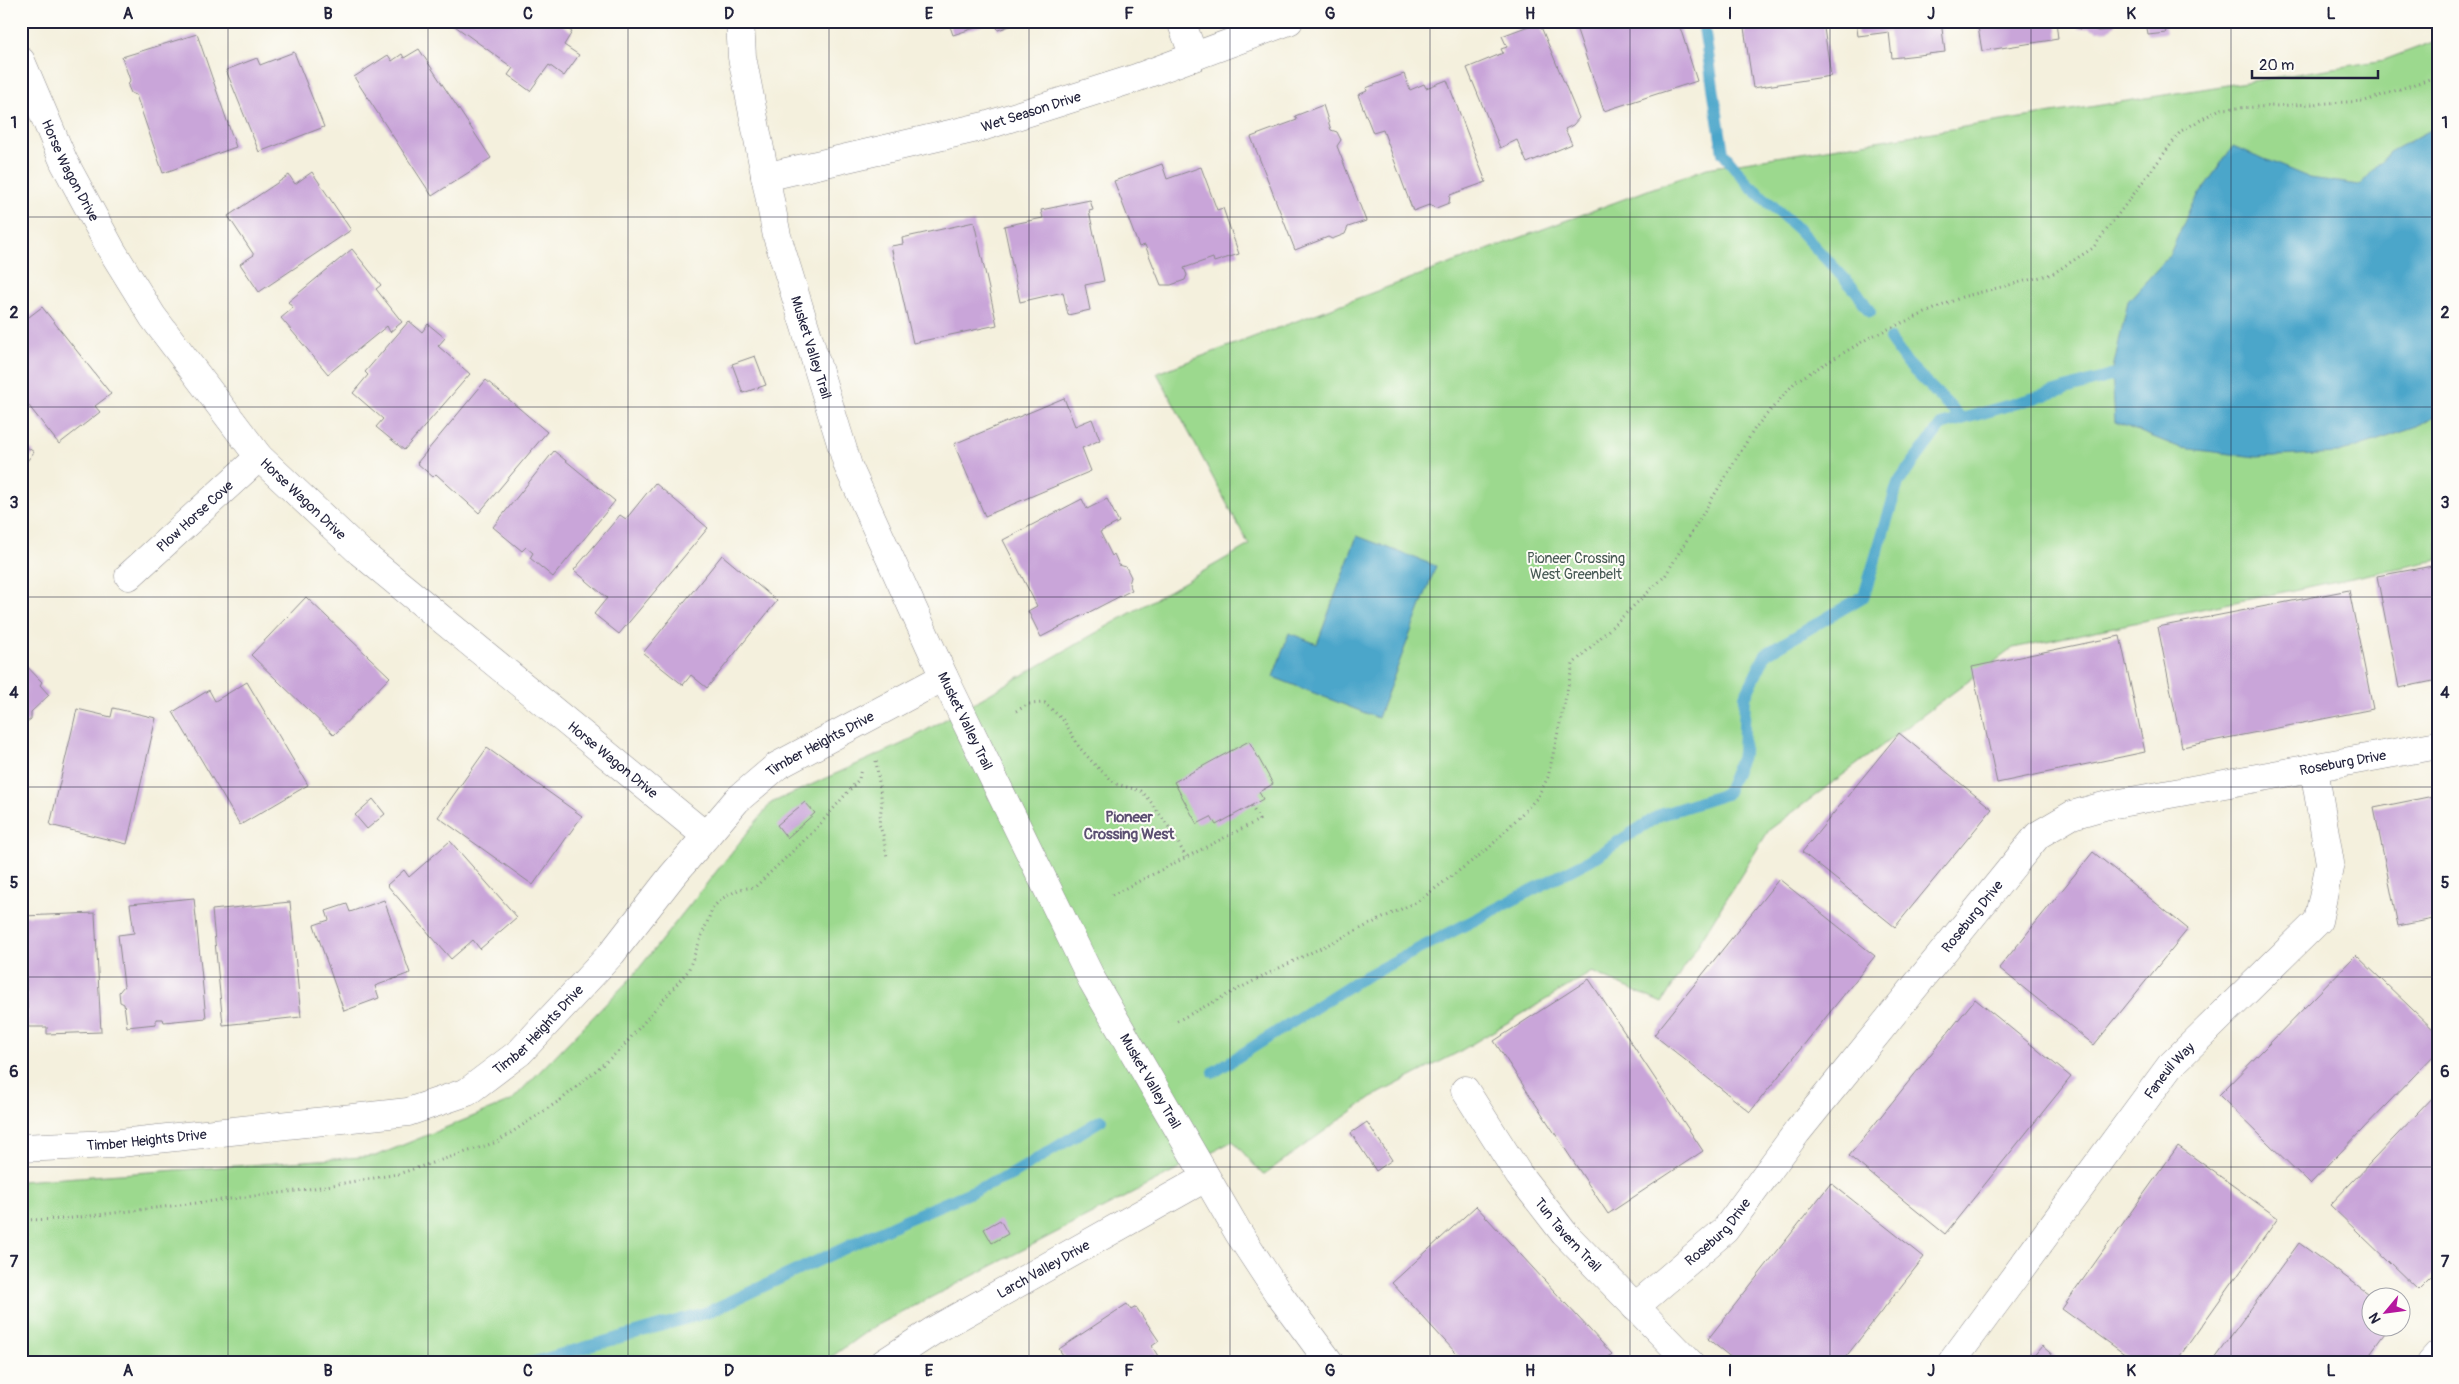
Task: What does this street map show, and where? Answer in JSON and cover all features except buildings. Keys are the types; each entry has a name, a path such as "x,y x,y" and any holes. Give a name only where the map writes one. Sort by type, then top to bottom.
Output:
{"street":[{"name":"Musket Valley Trail","path":"740,21 742,57 777,236 848,466 944,676 1092,980 1205,1178 1278,1293 1330,1363"},
{"path":"1181,21 1194,57"},
{"name":"Wet Season Drive","path":"765,177 984,126 1136,78 1289,21"},
{"name":"Horse Wagon Drive","path":"21,61 64,162 111,249 152,317 259,457 360,552 706,836"},
{"name":"Plow Horse Cove","path":"129,576 259,457"},
{"name":"Timber Heights Drive","path":"21,1148 111,1144 408,1112 467,1092 520,1052 612,953 737,800 777,766 944,676"},
{"name":"Roseburg Drive","path":"1635,1307 1725,1230 1798,1132 2038,835 2072,814 2104,806 2438,745"},
{"name":"Faneuil Way","path":"1951,1363 2170,1066 2318,921 2330,863 2314,769"},
{"name":"Tun Tavern Trail","path":"1465,1090 1519,1175 1564,1233 1635,1307 1682,1360"},
{"name":"Larch Valley Drive","path":"884,1363 933,1331 1205,1178"},
{"path":"2431,1363 2438,1355"}],"path":[{"path":"1177,1021 1267,974 1420,900 1488,849 1536,798 1548,777 1573,664 1665,576 1755,428 1796,381 1872,336 1962,297 2052,274 2093,248 2181,131 2220,109 2365,101 2438,76"},
{"path":"1016,711 1029,704 1045,703 1064,722 1079,747 1096,766 1116,784 1141,792 1148,798 1172,830 1186,857"},
{"path":"876,761 882,803 879,824 887,858"},
{"path":"1112,895 1259,820 1251,805"}],"green space":[{"name":"Pioneer Crossing West Greenbelt","path":"2438,40 2438,560 2013,648 1769,830 1662,1003 1592,972 1457,1053 1372,1097 1263,1175 1233,1141 870,1329 823,1363 21,1363 21,1181 376,1156 511,1101 632,977 771,803 904,743 1249,545 1157,373 1707,168 2384,60"}],"water":[{"path":"2438,126 2438,414 2417,427 2339,453 2256,457 2181,448 2115,422 2112,373 2128,301 2169,256 2191,206 2233,146 2310,178 2360,185 2390,152"},
{"path":"1357,536 1436,566 1378,718 1273,677 1289,633 1317,644"}],"waterway":[{"path":"1703,21 1723,153 1749,185 1797,228 1857,292 1870,312"},
{"path":"1890,339 1907,363 1962,419"},
{"path":"1214,1072 1355,982 1590,860 1660,815 1726,794 1743,754 1745,697 1766,654 1864,596 1898,483 1941,425 2128,371"},
{"path":"531,1363 708,1312 905,1220 1011,1175 1101,1120"}],"district":[{"name":"Pioneer Crossing West","path":"1129,826"}]}
